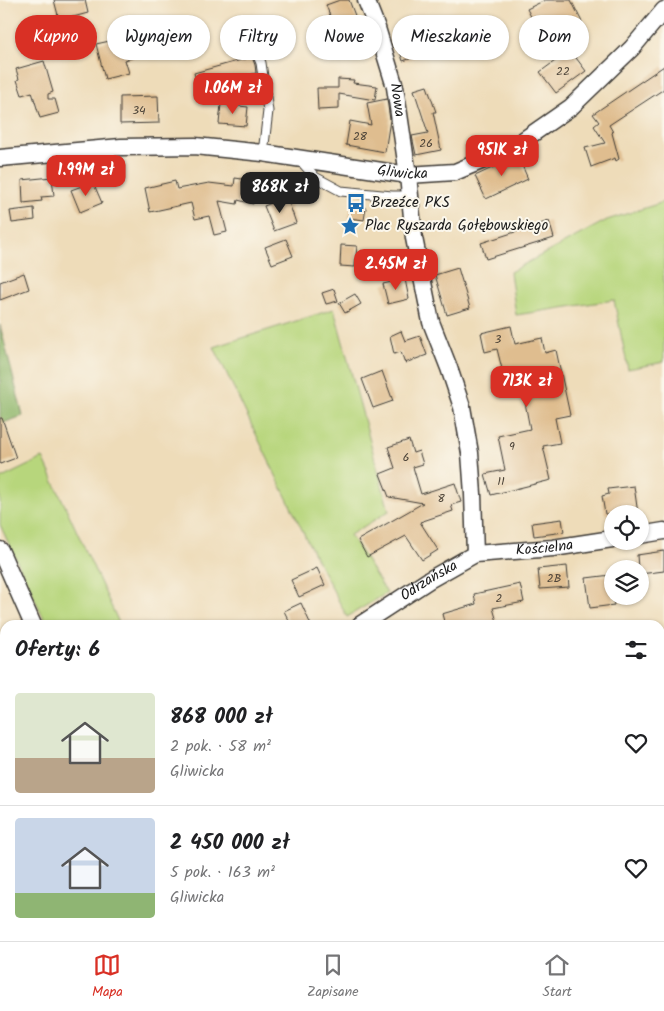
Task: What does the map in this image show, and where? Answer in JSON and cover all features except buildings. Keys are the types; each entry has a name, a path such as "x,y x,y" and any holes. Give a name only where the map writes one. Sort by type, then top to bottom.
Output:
{"street":[{"name":"Nowa","path":"366,0 377,28 395,87 408,175 414,238 431,322 462,407 471,469 475,554"},
{"name":"Gliwicka","path":"0,158 121,147 195,146 263,153 408,175 455,172 512,148 571,107 632,48 664,10"},
{"path":"649,534 664,531"},
{"name":"Kościelna","path":"475,554 553,548 604,540"},
{"path":"0,550 31,620"},
{"name":"Odrzańska","path":"368,620 429,580 475,554"}],"lane":[{"path":"260,60 268,112 263,153"},
{"path":"299,159 315,177 341,191 410,196"}],"green space":[{"path":"664,202 664,362 628,369 614,300 516,315 510,272 607,220"},
{"path":"334,309 389,511 350,535 387,593 347,617 307,540 214,347"},
{"path":"0,325 23,416 0,424"},
{"path":"43,458 118,620 45,620 0,525 0,479"}],"place":[{"name":"Brzeźce PKS","path":"356,203"},
{"name":"Plac Ryszarda Gołębowskiego","path":"350,226"}]}
